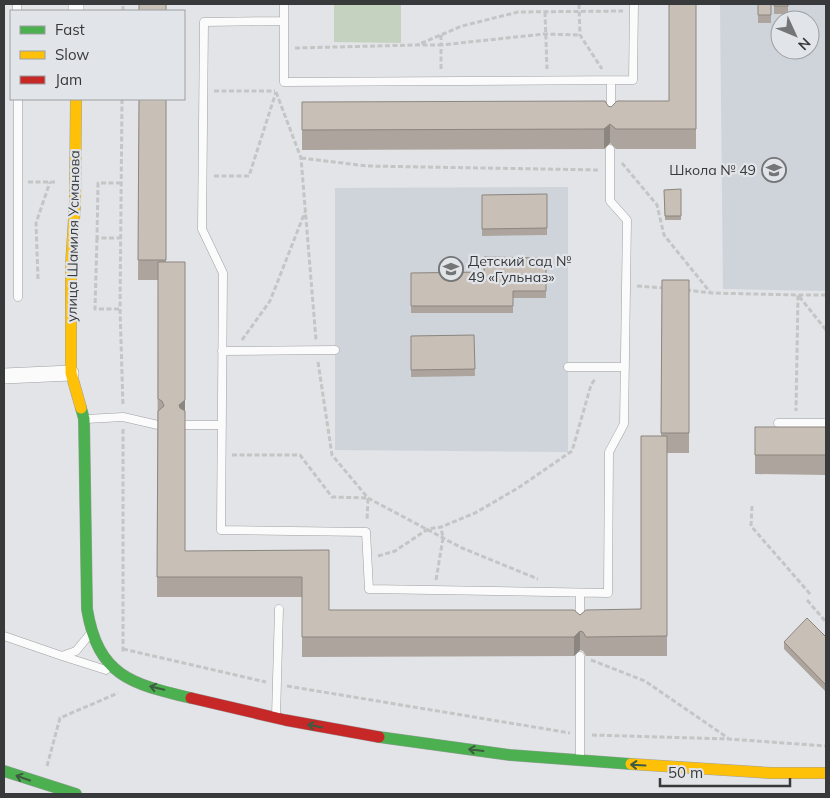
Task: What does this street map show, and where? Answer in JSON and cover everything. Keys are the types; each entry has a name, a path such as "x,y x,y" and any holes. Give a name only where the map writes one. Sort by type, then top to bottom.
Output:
{"street":[{"name":"улица Шамиля Усманова","path":"76,100 75,203 71,266 71,373 84,419 87,609 91,632 98,650 107,662 122,675 144,685 276,718 367,737 580,762 826,773"},
{"path":"5,374 71,373"},
{"path":"4,771 76,794"}],"lane":[{"path":"284,4 284,82 633,80 634,7"},
{"path":"284,22 204,22 202,229 223,273 221,530 366,532 369,589 608,593 609,452 624,424 627,220 610,201 610,149"},
{"path":"610,121 611,81"},
{"path":"18,100 18,297"},
{"path":"222,351 335,350"},
{"path":"568,367 625,366"},
{"path":"84,419 123,417 158,425"},
{"path":"778,423 826,423"},
{"path":"185,425 222,425"},
{"path":"580,593 580,629"},
{"path":"276,718 280,609"},
{"path":"62,656 76,651 91,632"},
{"path":"4,636 122,675"},
{"path":"580,656 580,762"}],"path":[{"path":"579,4 580,35 611,81"},
{"path":"417,45 462,26 518,12 579,12 634,7"},
{"path":"545,12 544,34 547,81"},
{"path":"284,48 441,46 544,34 580,35"},
{"path":"441,35 441,81"},
{"path":"202,177 249,176 276,91 284,82"},
{"path":"203,91 276,91"},
{"path":"276,91 301,158 316,350 332,455 368,498 443,538 540,580"},
{"path":"122,100 120,309 123,417 123,649 274,684"},
{"path":"610,149 657,205 664,236 710,292"},
{"path":"301,158 367,166 610,170"},
{"path":"18,182 55,182"},
{"path":"38,279 36,224 50,182"},
{"path":"120,183 96,183 95,309 120,309"},
{"path":"235,351 270,301 305,211"},
{"path":"97,238 121,238"},
{"path":"626,285 672,289"},
{"path":"681,290 826,295"},
{"path":"798,295 826,330"},
{"path":"795,423 798,295"},
{"path":"368,560 394,551 428,530 441,527 475,513 572,451 591,385 605,367"},
{"path":"222,455 300,455 332,497 368,498"},
{"path":"366,532 368,498"},
{"path":"752,506 751,526 811,595"},
{"path":"437,590 436,574 443,538 441,527"},
{"path":"807,600 826,622"},
{"path":"580,656 645,680 729,738"},
{"path":"283,685 573,733"},
{"path":"45,765 60,718 122,691"},
{"path":"592,735 729,738 826,746"}],"shaded area":[{"name":"Школа № 49","path":"720,4 826,4 826,291 723,289"},
{"name":"Детский сад № 49 «Гульназ»","path":"568,187 568,452 335,450 335,188"}],"green space":[{"path":"334,4 401,5 401,43 334,42"}],"building":[{"path":"139,4 166,4 166,10 139,10"},
{"path":"669,4 696,4 696,129 616,129 610,124 604,129 302,130 302,102 605,101 611,107 617,101 669,101"},
{"path":"758,4 771,4 770,15 758,15"},
{"path":"774,4 788,4 788,6 774,6"},
{"path":"139,100 166,100 166,260 138,260"},
{"path":"681,189 681,216 665,216 664,190"},
{"path":"547,194 547,228 482,229 482,195"},
{"path":"484,257 546,258 546,291 513,291 513,306 411,306 411,273 484,272"},
{"path":"158,262 185,262 185,400 179,405 185,411 185,551 329,550 329,610 574,610 580,615 586,610 641,609 641,436 667,436 667,636 586,637 580,631 574,637 302,637 302,577 157,577 158,411 164,406 162,401 158,399"},
{"path":"662,280 689,280 689,433 661,433"},
{"path":"474,335 475,369 411,370 411,336"},
{"path":"755,427 826,427 826,455 755,455"},
{"path":"807,618 826,637 826,685 784,642"}],"traffic: fast":[{"path":"81,408 84,419 87,609 92,631 99,649 109,663 121,673 151,688 191,698"},
{"path":"379,737 510,755 631,764"},
{"path":"4,771 76,794"}],"traffic: slow":[{"path":"76,100 75,203 71,266 71,373 81,408"},
{"path":"631,764 771,773 826,773"}],"traffic: jam":[{"path":"191,698 285,720 379,737"}],"place":[{"name":"Школа № 49","path":"774,170"},
{"name":"Детский сад № 49 «Гульназ»","path":"451,269"}]}
